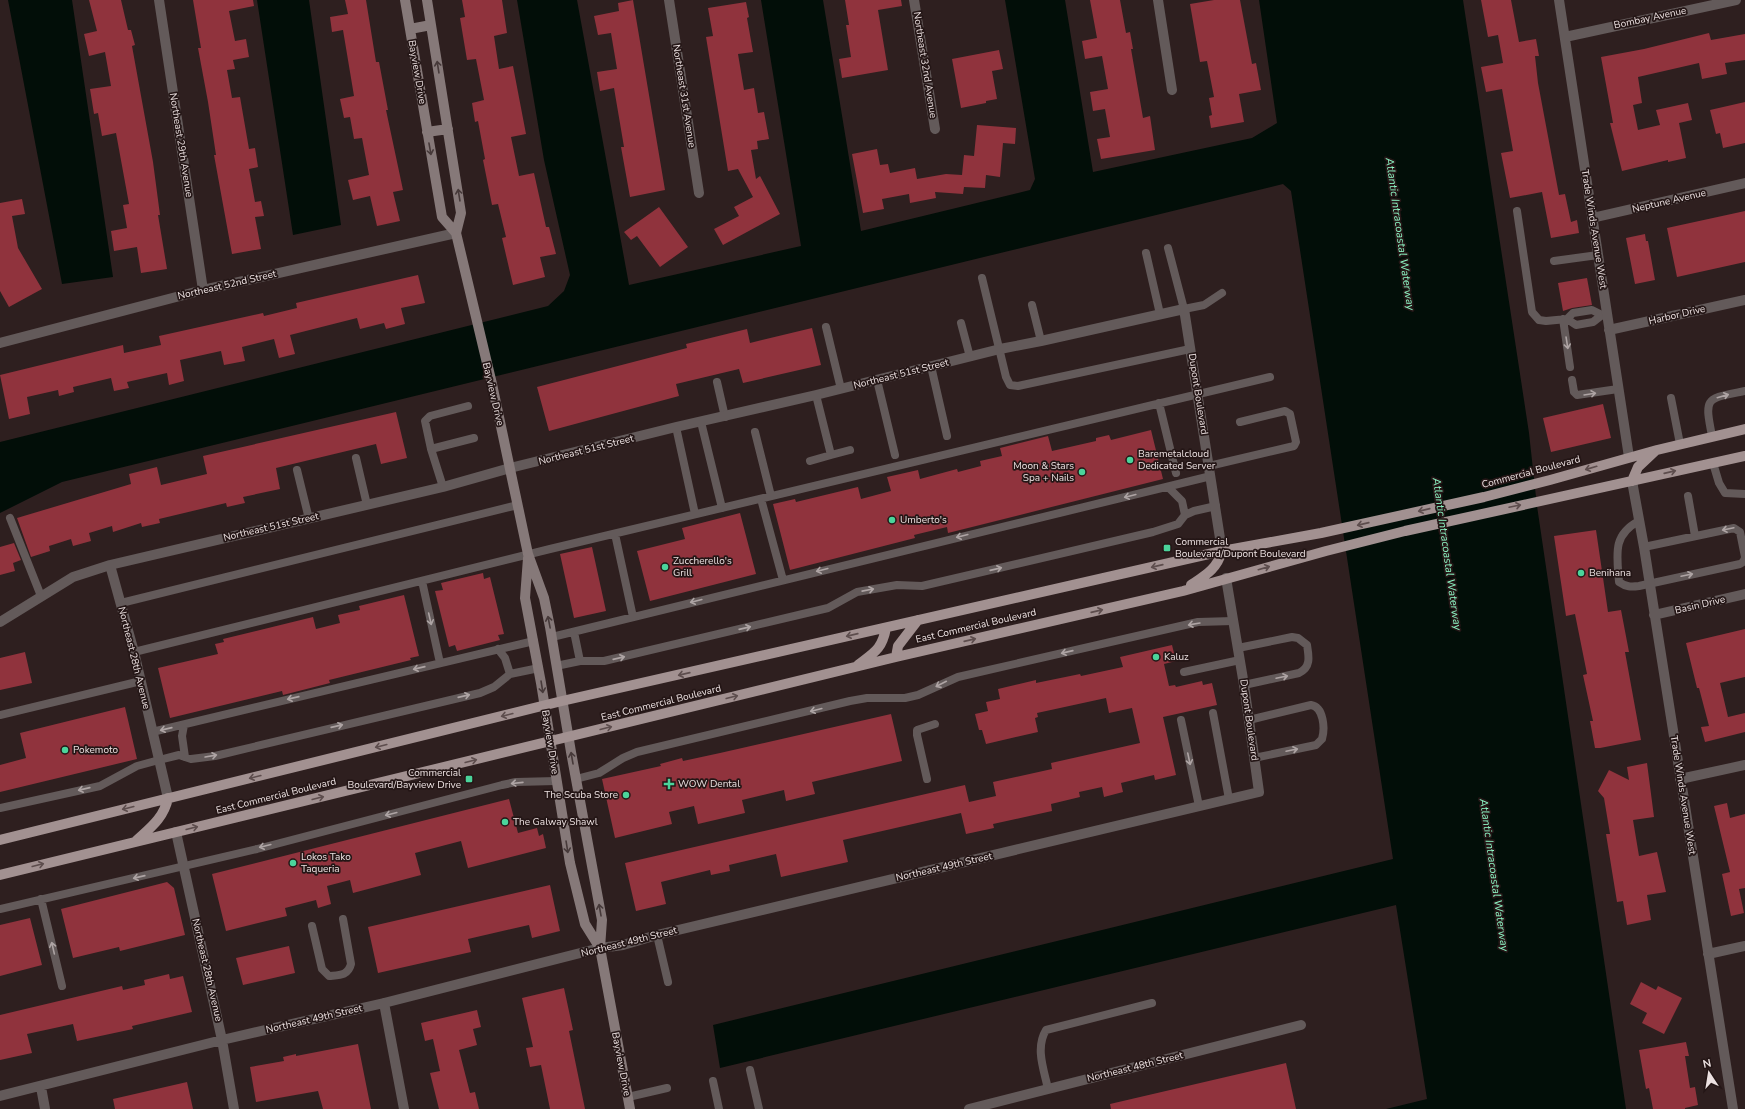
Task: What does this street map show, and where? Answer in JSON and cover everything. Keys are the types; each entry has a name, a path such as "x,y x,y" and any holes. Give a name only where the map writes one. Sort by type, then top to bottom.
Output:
{"main road":[{"name":"Commercial Boulevard","path":"1321,533 1484,497 1629,457 1745,429"},
{"path":"1632,481 1638,467 1657,450"},
{"path":"1632,481 1745,456"},
{"name":"East Commercial Boulevard","path":"0,875 896,657 1183,591 1326,551 1419,528 1632,481"},
{"name":"East Commercial Boulevard","path":"0,840 562,701 1222,551 1321,533"},
{"path":"1183,591 1219,563 1222,551"},
{"path":"896,657 898,646 918,620"},
{"path":"855,667 877,651 884,641 886,628"},
{"path":"134,842 158,821 166,809 168,798"}],"street":[{"name":"Northeast 29th Avenue","path":"159,0 203,290"},
{"name":"Bayview Drive","path":"405,0 442,217 456,233 492,384 528,554 544,598 552,637 568,738 602,920 600,948 630,1109"},
{"name":"Bayview Drive","path":"427,0 462,213 456,233"},
{"name":"Northeast 31st Avenue","path":"669,0 699,193"},
{"name":"Northeast 32nd Avenue","path":"914,0 936,129"},
{"path":"1158,0 1172,90"},
{"name":"Trade Winds Avenue West","path":"1559,0 1598,255 1604,315 1609,330 1629,457"},
{"name":"Bombay Avenue","path":"1565,37 1736,0"},
{"path":"410,29 431,26"},
{"path":"427,132 448,129"},
{"name":"Neptune Avenue","path":"1592,218 1745,183"},
{"name":"Northeast 52nd Street","path":"0,343 203,290 456,233"},
{"name":"Harbor Drive","path":"1609,330 1745,300"},
{"name":"Northeast 51st Street","path":"0,622 73,577 110,565 367,505 676,427 725,417 1000,349 1184,309"},
{"name":"Dupont Boulevard","path":"1184,309 1222,551"},
{"name":"Trade Winds Avenue West","path":"1632,481 1644,547 1733,1109"},
{"name":"Bayview Drive","path":"528,554 525,598 539,668 570,863 585,924 600,948"},
{"name":"Northeast 28th Avenue","path":"110,565 134,652 168,798"},
{"name":"Dupont Boulevard","path":"1226,578 1244,685 1259,792"},
{"name":"Basin Drive","path":"1654,615 1745,594"},
{"path":"1680,779 1745,765"},
{"name":"Northeast 49th Street","path":"0,1096 41,1087 222,1040 384,1003 600,948 622,945 657,935 1259,792"},
{"name":"Northeast 28th Avenue","path":"176,832 222,1040 234,1109"},
{"path":"1708,954 1745,946"},
{"path":"384,1003 404,1109"},
{"name":"Northeast 48th Street","path":"969,1109 1301,1025"},
{"path":"41,1087 45,1109"}],"lane":[{"path":"1517,211 1532,312 1539,320 1546,322 1565,319 1574,313 1592,310 1604,315"},
{"path":"1168,248 1184,309 1204,305 1222,293"},
{"path":"1146,253 1160,314"},
{"path":"1554,261 1598,255"},
{"path":"982,278 1010,385 1018,386 1190,349"},
{"path":"1032,305 1041,341"},
{"path":"1565,319 1576,325 1593,322 1604,315"},
{"path":"1565,319 1570,367"},
{"path":"961,323 970,357"},
{"path":"826,327 841,388"},
{"path":"930,366 947,436"},
{"path":"134,652 528,554 1270,377"},
{"path":"877,380 895,455"},
{"path":"1572,380 1574,392 1577,395 1618,389"},
{"path":"716,382 725,417"},
{"path":"1712,436 1708,414 1708,406 1711,401 1721,396 1745,391"},
{"path":"816,395 831,456"},
{"path":"1672,398 1680,444"},
{"path":"1160,403 1176,473"},
{"path":"444,486 425,426 425,421 427,418 468,406"},
{"path":"1209,466 1294,446 1296,442 1290,414 1285,411 1240,422"},
{"path":"701,422 722,508"},
{"path":"676,427 695,514"},
{"path":"755,432 771,496"},
{"path":"432,449 474,438"},
{"path":"810,461 850,450"},
{"path":"356,458 367,505"},
{"path":"1713,462 1719,483 1725,493 1745,494"},
{"path":"297,470 309,519"},
{"path":"552,637 1211,476"},
{"path":"1168,487 1182,501 1185,515"},
{"path":"1688,496 1695,536"},
{"path":"761,499 783,580"},
{"path":"121,603 518,505"},
{"path":"556,666 580,660 604,661 788,618 828,608 857,592 897,585 922,586 1153,532 1178,524 1185,515 1216,506"},
{"path":"10,518 41,596"},
{"path":"1639,521 1628,526 1619,541 1616,552 1620,582 1624,586 1629,587 1740,564 1745,558 1740,532 1734,528 1644,547"},
{"path":"615,534 634,617"},
{"path":"422,581 440,663"},
{"path":"576,779 599,773 623,758 638,752 850,701 867,698 905,698 924,693 958,677 1198,622 1233,622"},
{"path":"574,632 580,660"},
{"path":"1238,648 1292,638 1298,638 1307,645 1309,659 1307,667 1304,670 1299,673 1244,685"},
{"path":"152,732 534,641"},
{"path":"498,649 506,658 510,674"},
{"path":"1184,672 1240,660"},
{"path":"0,808 100,786 137,766 179,755 197,759 215,756 480,692 494,687 510,674 539,668"},
{"path":"0,714 141,681"},
{"path":"1249,720 1311,705 1320,710 1324,726 1322,739 1316,744 1254,758"},
{"path":"1212,713 1229,799"},
{"path":"1181,720 1199,806"},
{"path":"927,779 917,735 918,730 935,724"},
{"path":"184,725 182,736 185,757"},
{"path":"0,909 184,866 502,785 516,782 556,781"},
{"path":"41,899 62,986"},
{"path":"312,926 322,969 325,974 329,976 346,973 349,970 350,964 343,918"},
{"path":"657,935 668,982"},
{"path":"1048,1089 1040,1048 1042,1037 1046,1030 1152,1003"},
{"path":"750,1070 759,1109"},
{"path":"713,1081 719,1109"},
{"path":"628,1097 667,1088"}],"water":[{"path":"8,0 72,0 113,277 62,284"},
{"path":"257,0 309,0 341,225 293,235"},
{"name":"Atlantic Intracoastal Waterway","path":"517,0 577,0 629,285 801,246 761,0 823,0 861,231 1030,190 1035,179 1005,0 1065,0 1093,172 1252,138 1277,123 1259,0 1463,0 1529,433 1537,506 1626,1109 1386,1109 1427,1099 1396,905 720,1068 713,1025 1393,859 1291,191 1283,184 62,482 0,513 0,442 548,306 564,291 570,275 544,160"}],"building":[{"path":"89,0 121,0 128,30 131,30 135,45 132,46 153,162 160,215 158,215 167,269 141,273 137,247 114,251 111,231 127,228 123,205 129,204 116,133 102,136 98,113 94,114 90,89 111,86 105,52 89,56 84,34 97,31"},
{"path":"193,0 253,0 254,6 229,11 235,41 246,39 249,57 233,60 235,69 227,70 232,98 240,97 249,149 255,148 258,167 249,169 255,202 261,201 264,216 255,217 261,249 232,254 214,155 216,155 198,48 201,48"},
{"path":"345,0 366,0 376,62 379,62 388,110 386,110 403,190 393,192 400,221 377,226 370,196 353,200 348,180 369,175 362,138 354,139 350,117 344,118 340,99 354,96 343,30 332,32 330,17 348,14"},
{"path":"462,0 502,0 507,33 494,36 499,69 513,66 526,134 511,137 519,176 534,173 546,227 549,227 556,254 540,257 545,277 513,285 502,238 506,237 498,204 492,205 483,160 485,159 478,121 475,122 472,103 484,100 476,59 467,60 460,18 465,17"},
{"path":"633,0 665,190 630,197 621,147 624,147 614,88 600,91 597,72 617,69 611,33 598,35 594,16 619,11 618,3"},
{"path":"845,0 901,0 902,6 878,10 888,70 842,78 839,59 851,57 846,25 849,25"},
{"path":"1090,0 1120,0 1126,33 1130,32 1133,49 1131,49 1143,118 1150,116 1155,150 1101,159 1097,139 1110,137 1105,109 1093,111 1090,92 1108,89 1102,56 1085,59 1082,41 1097,38"},
{"path":"1214,0 1240,0 1252,64 1256,63 1261,90 1239,94 1244,122 1211,128 1209,116 1212,115 1209,98 1214,97 1207,61 1200,62 1190,4"},
{"path":"1481,0 1511,0 1519,42 1536,39 1539,56 1535,56 1538,83 1559,195 1565,194 1571,222 1577,220 1579,233 1551,238 1542,192 1510,198 1501,153 1513,151 1502,89 1486,92 1481,67 1503,63 1498,35 1488,37"},
{"path":"746,2 749,17 747,18 753,52 738,54 744,90 754,88 758,113 764,112 769,139 757,141 758,149 751,150 756,179 760,176 780,214 723,245 714,229 739,216 734,207 753,197 738,169 728,171 706,37 713,36 708,8"},
{"path":"1709,33 1711,40 1745,34 1745,60 1725,63 1727,74 1702,79 1699,63 1638,77 1642,103 1633,105 1638,130 1660,125 1656,110 1688,103 1692,120 1679,123 1686,158 1668,162 1668,160 1622,171 1610,123 1613,123 1601,57 1644,49"},
{"path":"999,50 1003,69 992,71 997,99 986,101 986,103 961,108 952,59"},
{"path":"1745,102 1745,143 1723,148 1720,133 1716,134 1710,110"},
{"path":"977,125 1016,128 1015,144 1003,143 1000,177 986,175 985,188 964,187 963,194 935,192 936,198 910,203 909,194 882,199 884,209 863,213 852,154 877,149 880,165 888,164 890,173 915,168 917,179 946,174 962,175 964,155 974,156"},
{"path":"22,199 25,214 12,216 18,248 42,289 9,307 0,291 0,203"},
{"path":"659,207 688,247 660,267 637,236 631,240 624,232"},
{"path":"1745,211 1745,262 1677,277 1667,228"},
{"path":"1645,234 1646,241 1648,241 1655,280 1635,284 1626,238"},
{"path":"418,275 425,303 401,308 405,324 386,329 384,323 360,329 357,318 290,335 295,354 279,358 274,339 242,347 245,361 224,365 221,351 180,360 184,381 169,385 167,373 127,382 129,388 114,391 111,378 73,387 74,392 59,396 58,390 27,397 30,414 9,419 0,375 123,345 124,353 161,345 159,336 263,313 264,316 297,308 296,303"},
{"path":"1587,278 1592,305 1563,311 1558,283"},
{"path":"812,328 821,365 743,383 739,369 676,384 679,396 549,431 537,387 687,348 686,344 747,329 750,343"},
{"path":"1603,404 1611,438 1551,452 1543,418"},
{"path":"396,412 407,458 381,464 376,444 276,468 280,489 243,497 245,503 227,507 226,503 159,519 160,523 142,527 141,523 113,532 112,526 89,533 91,541 73,546 71,539 49,546 50,551 31,557 17,518 131,484 129,474 157,467 161,485 207,474 203,456"},
{"path":"1151,430 1163,479 948,533 947,527 914,535 915,538 790,570 773,504 795,499 796,502 858,487 861,499 891,491 887,477 918,470 920,479 957,469 958,472 981,466 980,461 1002,456 1000,448 1048,436 1052,451 1096,441 1096,438 1109,435 1111,440"},
{"path":"740,513 756,574 650,601 637,551 685,539 682,528"},
{"path":"1596,530 1608,612 1621,610 1629,652 1625,652 1641,740 1600,748 1595,748 1590,721 1593,721 1583,675 1587,674 1575,614 1566,616 1554,536"},
{"path":"14,543 21,560 13,563 15,571 0,575 0,547"},
{"path":"592,547 606,611 574,618 560,554"},
{"path":"483,573 484,579 490,577 504,634 498,635 500,640 457,651 455,645 449,647 435,591 443,590 441,583"},
{"path":"404,595 419,656 410,658 411,660 329,680 330,683 283,695 282,691 170,718 158,668 218,654 215,644 224,642 223,639 313,617 316,629 340,623 338,615 360,610 359,606"},
{"path":"1745,629 1745,677 1720,683 1728,717 1745,713 1745,732 1705,742 1701,727 1709,726 1699,688 1697,688 1686,643"},
{"path":"1172,645 1176,661 1164,664 1169,686 1175,685 1176,687 1202,681 1203,685 1212,683 1217,705 1163,717 1176,775 1155,780 1154,775 1121,783 1123,792 1104,797 1102,787 1079,792 1080,797 1051,804 1052,811 993,824 994,828 966,834 961,813 843,840 848,862 781,877 776,854 729,865 730,871 711,875 710,870 661,882 666,904 636,911 625,863 965,785 969,802 996,796 993,782 1052,769 1051,763 1140,743 1132,708 1109,713 1106,698 1037,713 1038,717 1035,718 1038,732 986,744 982,730 979,730 975,714 988,711 986,702 1000,699 998,689 1036,680 1036,683 1080,674 1081,676 1123,667 1120,657"},
{"path":"25,652 32,683 0,690 0,658"},
{"path":"125,707 137,759 0,792 0,765 26,758 20,733"},
{"path":"891,714 902,761 812,782 815,794 786,801 784,790 742,800 745,813 698,824 694,806 669,812 672,824 615,838 602,779 661,766 660,764 682,758 683,761"},
{"path":"1647,763 1654,817 1633,820 1639,856 1657,852 1666,892 1647,895 1651,920 1627,925 1623,901 1617,902 1606,834 1610,834 1604,798 1598,791 1609,770 1629,780 1627,767"},
{"path":"509,799 518,833 537,828 539,836 543,834 546,848 468,868 461,841 415,853 421,875 353,893 350,880 327,886 331,904 318,908 316,900 285,908 287,916 226,931 212,874"},
{"path":"1727,803 1730,818 1745,814 1745,888 1739,889 1744,913 1731,916 1722,874 1730,872 1714,806"},
{"path":"167,882 174,888 185,935 120,951 119,947 73,958 61,909"},
{"path":"550,885 560,931 532,938 529,925 468,939 471,952 378,973 368,927"},
{"path":"30,918 42,965 0,976 0,925"},
{"path":"289,946 295,973 243,985 236,958"},
{"path":"169,974 170,979 183,976 192,1012 132,1026 133,1029 77,1041 73,1024 27,1034 32,1053 0,1060 0,1015 122,986 123,990 145,985 144,980"},
{"path":"1641,982 1656,990 1658,986 1682,998 1664,1034 1642,1023 1647,1013 1630,1004"},
{"path":"564,988 573,1030 569,1031 585,1109 550,1109 541,1065 530,1067 526,1048 533,1047 522,998"},
{"path":"477,1010 481,1027 473,1029 477,1045 459,1050 470,1093 475,1092 479,1109 439,1109 430,1073 440,1071 433,1039 425,1041 421,1023"},
{"path":"1686,1042 1689,1056 1685,1056 1690,1088 1695,1087 1698,1105 1685,1109 1653,1109 1649,1088 1646,1089 1639,1050"},
{"path":"358,1044 371,1109 323,1109 318,1091 256,1102 250,1067 284,1061 283,1057 296,1054 296,1056"},
{"path":"1286,1063 1296,1109 1111,1109 1110,1104"},
{"path":"187,1082 193,1109 115,1109 113,1099"}],"place":[{"name":"Baremetalcloud Dedicated Server","path":"1130,460"},
{"name":"Moon & Stars Spa + Nails","path":"1082,472"},
{"name":"Umberto's","path":"892,520"},
{"name":"Commercial Boulevard/Dupont Boulevard","path":"1167,548"},
{"name":"Zuccherello's Grill","path":"665,567"},
{"name":"Benihana","path":"1581,573"},
{"name":"Kaluz","path":"1156,657"},
{"name":"Pokemoto","path":"65,750"},
{"name":"Commercial Boulevard/Bayview Drive","path":"469,779"},
{"name":"WOW Dental","path":"669,784"},
{"name":"The Scuba Store","path":"626,795"},
{"name":"The Galway Shawl","path":"505,822"},
{"name":"Lokos Tako Taqueria","path":"293,863"}]}
